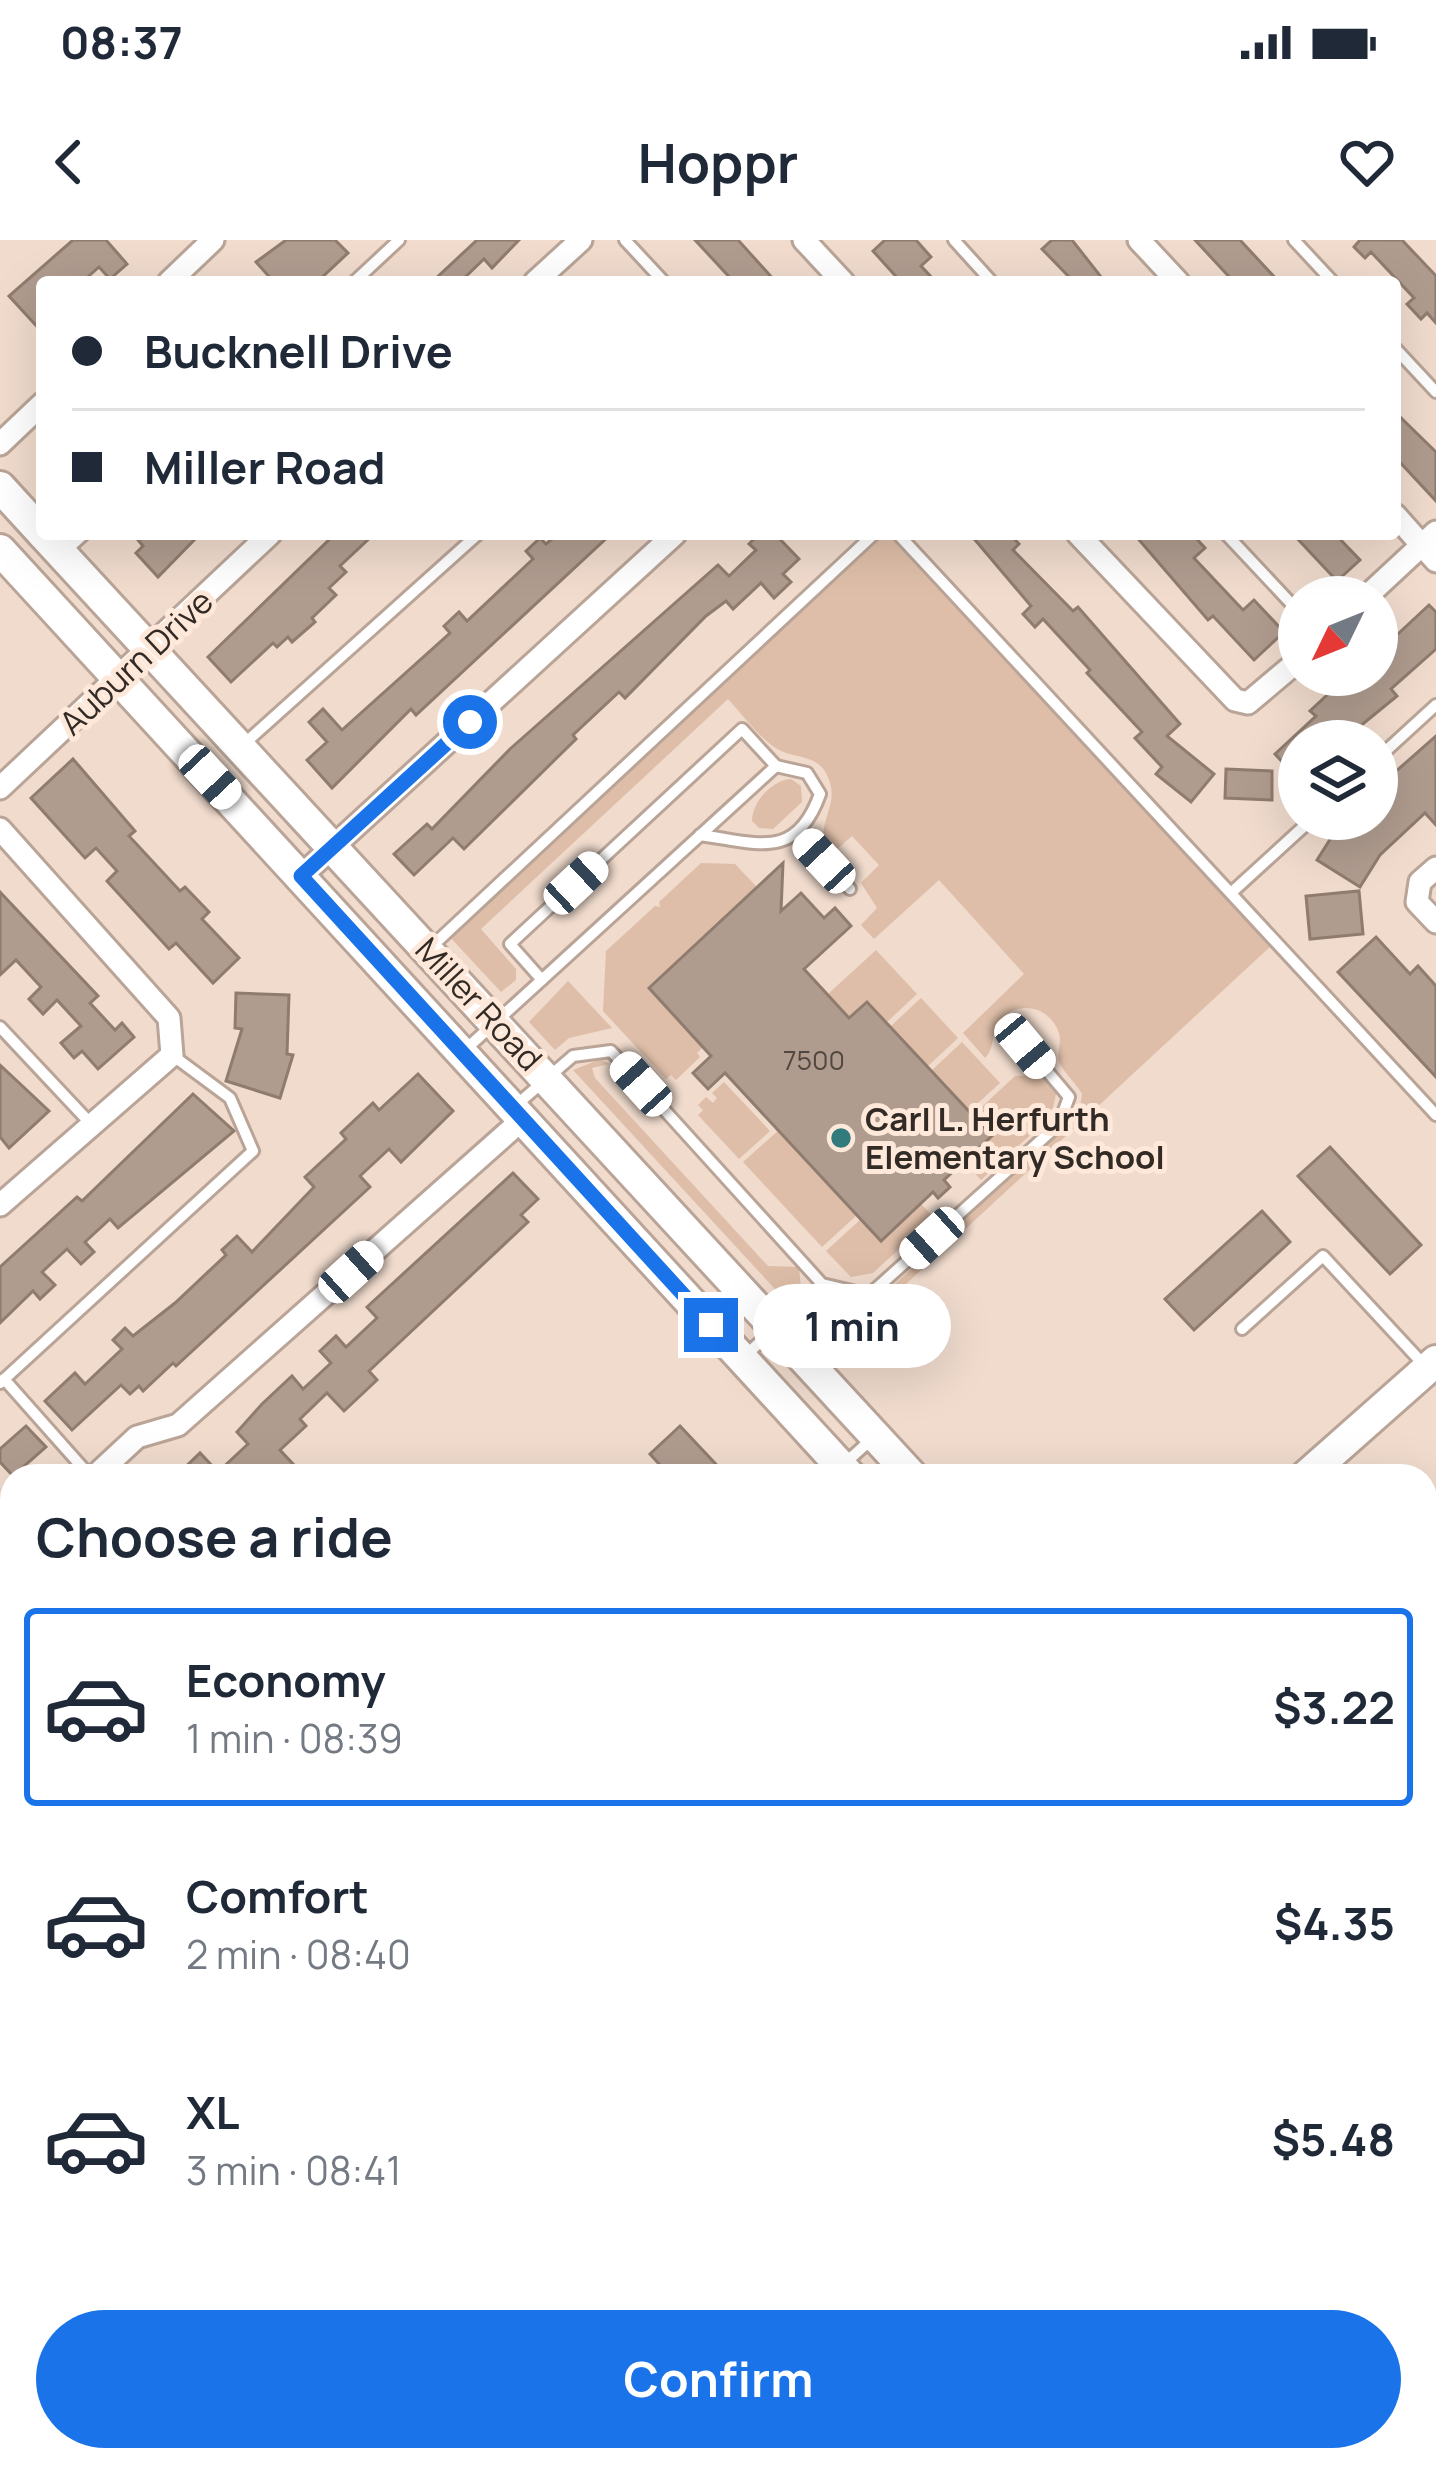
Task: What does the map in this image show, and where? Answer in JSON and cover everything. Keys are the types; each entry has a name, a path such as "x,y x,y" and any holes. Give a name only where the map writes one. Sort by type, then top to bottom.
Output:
{"main road":[{"name":"Miller Road","path":"0,487 36,519"},
{"name":"Miller Road","path":"59,540 150,649 901,1464"},
{"name":"Miller Road","path":"0,550 464,1051 833,1464"},
{"path":"1321,1464 1432,1365"}],"street":[{"path":"175,276 213,240"},
{"path":"542,276 581,240"},
{"path":"803,240 837,276"},
{"path":"1139,240 1172,276"},
{"path":"0,444 36,410"},
{"path":"1393,576 1431,546 1401,520"},
{"name":"Auburn Drive","path":"0,788 264,540"},
{"path":"301,876 668,540"},
{"path":"1084,540 1235,700 1248,704 1278,679"},
{"path":"0,829 169,1018 172,1054 2,1199"},
{"path":"1436,868 1417,892 1417,902 1436,922"},
{"path":"106,1464 136,1437 178,1425 519,1113"}],"lane":[{"path":"360,276 399,240"},
{"path":"626,240 659,276"},
{"path":"953,240 986,276"},
{"path":"1294,240 1328,276"},
{"path":"1401,354 1436,392"},
{"path":"241,746 471,540"},
{"path":"429,949 868,540"},
{"path":"904,540 1436,1114"},
{"path":"1232,540 1278,590"},
{"path":"1398,740 1436,705"},
{"path":"542,980 510,944 742,729 776,766 807,773 820,794 798,833 774,845 700,835"},
{"path":"464,1051 776,766"},
{"path":"798,833 850,889"},
{"path":"1231,893 1289,840"},
{"path":"0,1027 92,1124"},
{"path":"519,1113 573,1055 611,1051 822,1284 868,1295 1059,1124 1069,1097 1025,1046"},
{"path":"81,1464 2,1381 253,1151 230,1098 172,1054"},
{"path":"1242,1329 1323,1256 1432,1365"},
{"path":"742,1359 822,1284"},
{"path":"849,1464 875,1436"}],"shaded area":[{"path":"876,540 898,540 1272,945 824,1360 797,1331 800,1321 825,1347 821,1333 805,1321 823,1304 871,1306 1079,1114 1082,1094 1059,1062 1059,1033 1043,1013 1028,1008 1004,1016 985,1058 963,1033 1024,974 939,880 874,939 861,925 877,908 861,883 879,865 852,836 836,850 824,841 832,794 827,775 815,762 774,747 728,699 481,929 516,969 516,980 501,992 448,935"},
{"path":"791,779 801,786 802,802 773,829 759,828 752,821 759,800 777,783"},
{"path":"701,863 735,864 771,902 753,892 649,988 703,1047 697,1053 700,1057 676,1080 671,1075 666,1079 603,1011 606,951 655,906 660,907 659,902"},
{"path":"876,950 917,994 887,1022 867,1002 849,1019 827,995"},
{"path":"568,981 612,1028 569,1038 555,1050 529,1022"},
{"path":"921,998 958,1038 928,1066 891,1026"},
{"path":"962,1042 1000,1083 969,1111 931,1071"},
{"path":"601,1059 609,1064 592,1068 595,1078 768,1266 799,1267 801,1288 787,1302 573,1070"},
{"path":"1039,1075 1057,1090 1051,1116 981,1180 968,1166 959,1167 992,1137 973,1115 1015,1076"},
{"path":"724,1082 770,1131 739,1159 698,1115 703,1110 698,1105 706,1097 713,1103 717,1098 712,1093"},
{"path":"779,1130 857,1215 822,1247 743,1162"},
{"path":"921,1204 934,1217 873,1273 851,1277 826,1251 861,1219 881,1240"}],"building":[{"path":"73,240 106,240 127,264 113,276 99,267 89,276 36,276 36,325 9,296"},
{"path":"286,240 335,240 348,253 323,276 269,276 256,262"},
{"path":"477,240 519,240 492,268 484,259 466,276 438,276"},
{"path":"695,240 738,240 771,276 728,276"},
{"path":"885,240 916,240 931,257 921,266 930,276 896,276 873,251"},
{"path":"1052,240 1072,240 1100,276 1068,276 1042,249"},
{"path":"1195,240 1240,240 1273,276 1228,276"},
{"path":"1360,240 1402,240 1436,276 1436,323 1427,313 1421,319 1407,304 1414,298 1401,284 1401,276 1393,276 1371,252 1365,258 1354,247"},
{"path":"1401,418 1436,452 1436,501 1401,463"},
{"path":"138,540 194,540 158,577 136,553 143,546"},
{"path":"329,540 368,540 340,566 346,572 329,588 336,595 292,642 288,637 277,647 273,643 231,682 208,657"},
{"path":"538,540 546,544 551,540 605,540 416,715 411,709 332,788 307,760 327,742 309,722 323,709 342,730 450,633 444,626 459,612 467,621 533,559 526,551"},
{"path":"781,540 799,559 783,574 791,582 774,598 761,583 733,609 726,601 706,616 625,698 619,692 573,735 576,739 464,849 453,838 414,875 394,854 427,824 432,829 510,749 718,565 729,576 756,550 749,544"},
{"path":"975,540 1015,540 1019,544 1013,550 1073,611 1078,607 1180,724 1167,736 1214,774 1191,802 1156,774 1162,767 1135,738 1142,732 1087,673 1090,670 1043,619 1035,627 1023,614 1031,606"},
{"path":"1139,540 1198,540 1205,548 1194,558 1243,610 1254,600 1278,626 1278,638 1254,660 1213,616 1208,620"},
{"path":"1299,540 1341,540 1360,560 1342,576 1332,576"},
{"path":"1429,605 1436,612 1436,649 1398,683 1398,634"},
{"path":"1326,696 1397,696 1368,720 1312,720 1316,716 1310,711"},
{"path":"1436,736 1436,825 1425,813 1398,838 1398,769"},
{"path":"73,759 135,831 129,836 180,891 185,887 209,912 202,919 239,958 213,983 176,943 169,949 107,881 117,871 96,848 85,858 31,798"},
{"path":"1226,769 1272,771 1272,800 1225,798"},
{"path":"1330,840 1396,840 1380,855 1360,887 1317,860"},
{"name":"Carl L. Herfurth Elementary School","path":"783,863 781,911 801,893 824,918 835,908 851,926 804,969 849,1018 867,1002 992,1136 944,1180 950,1187 938,1198 933,1192 881,1241 725,1073 708,1089 693,1073 711,1056 649,988"},
{"path":"1359,891 1363,934 1310,939 1306,896"},
{"path":"0,892 98,996 90,1003 115,1030 122,1023 134,1037 98,1069 82,1051 74,1058 61,1043 81,1026 57,1000 43,1014 29,999 41,987 16,960 0,975"},
{"path":"1376,937 1410,974 1418,966 1436,986 1436,1077 1338,972"},
{"path":"236,993 289,995 287,1054 293,1055 280,1098 226,1081 242,1029 235,1028"},
{"path":"0,1065 49,1111 9,1148 0,1137"},
{"path":"418,1074 453,1111 401,1162 389,1149 360,1176 370,1187 176,1366 173,1363 143,1391 139,1386 130,1394 121,1385 72,1430 45,1401 75,1373 85,1384 122,1349 113,1340 125,1328 133,1336 175,1303 226,1255 222,1250 237,1236 252,1252 314,1187 305,1177 346,1139 341,1133 373,1103 379,1110"},
{"path":"193,1094 234,1131 118,1228 110,1219 85,1242 94,1252 81,1264 67,1249 42,1272 55,1285 40,1299 33,1291 0,1323 0,1267 77,1197 82,1201"},
{"path":"1330,1147 1421,1245 1390,1274 1298,1176"},
{"path":"513,1173 538,1199 521,1215 528,1222 369,1371 377,1380 344,1411 327,1393 300,1419 306,1426 280,1450 293,1464 227,1464 248,1444 237,1432 262,1404 292,1376 303,1389 331,1363 320,1351 336,1336 346,1347 377,1318 367,1307"},
{"path":"1262,1211 1290,1242 1194,1330 1165,1299"},
{"path":"26,1426 46,1447 27,1464 2,1464 0,1449"},
{"path":"680,1426 716,1464 659,1464 650,1454"},
{"path":"200,1453 210,1464 189,1464"}],"place":[{"name":"Carl L. Herfurth Elementary School","path":"841,1138"}],"route":[{"path":"470,722 301,876 711,1325"}]}
